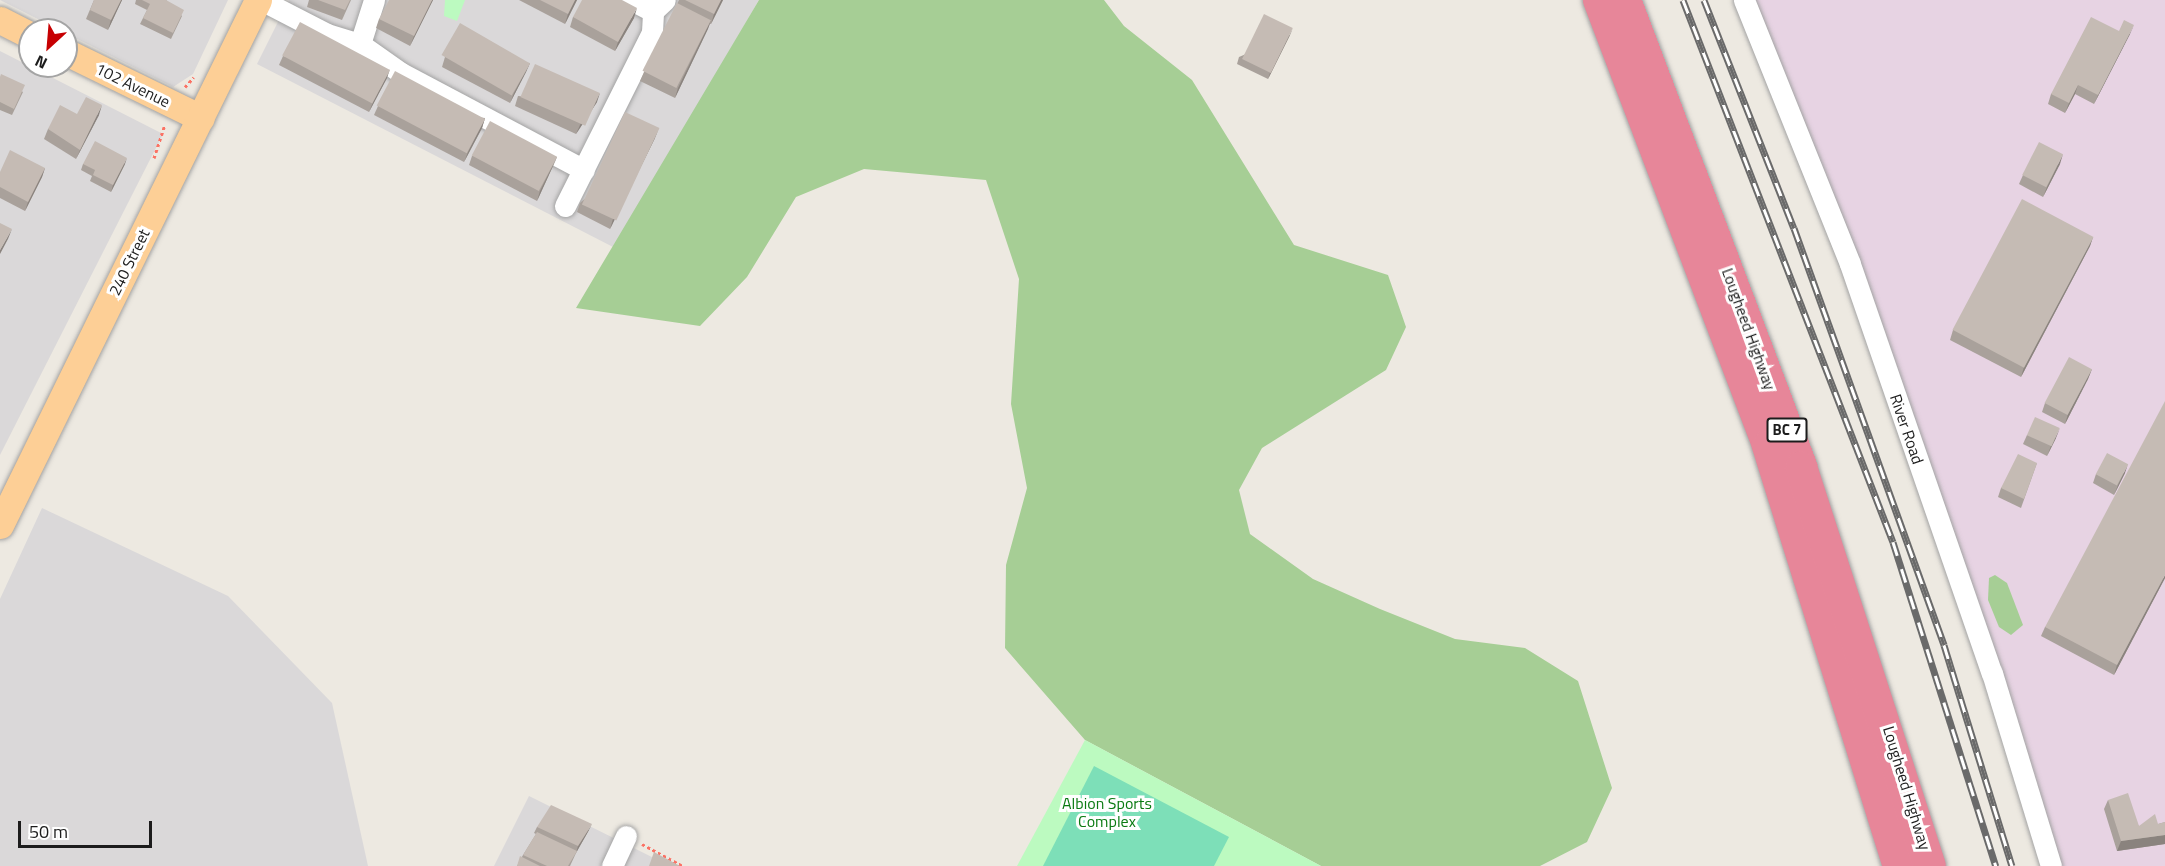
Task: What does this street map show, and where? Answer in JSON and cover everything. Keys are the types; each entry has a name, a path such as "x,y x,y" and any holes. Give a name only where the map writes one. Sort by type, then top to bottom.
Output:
{"highway":[{"name":"Lougheed Highway","path":"1599,0 1768,446 1899,866"},
{"name":"Lougheed Highway","path":"1625,0 1801,467 1930,866"}],"main road":[{"name":"240 Street","path":"0,525 259,0"},
{"path":"0,20 18,29"},
{"name":"102 Avenue","path":"78,58 201,118"}],"street":[{"path":"259,0 327,34 360,44 401,73 584,170"},
{"path":"360,44 374,0"},
{"path":"565,206 652,32 659,6 631,0"},
{"name":"River Road","path":"1744,0 1850,264 1992,673 2051,866"},
{"path":"612,866 626,836"}],"path":[{"path":"656,852 683,866"}],"shaded area":[{"path":"0,0 228,0 193,74 173,87 78,39 78,18 36,18"},
{"path":"289,0 759,0 615,248 257,64"},
{"path":"1744,0 2165,0 2165,866 2051,866 1992,673"},
{"path":"0,51 18,60 18,78 53,78 163,134 0,455"},
{"path":"42,508 228,596 332,703 368,866 0,866 0,599"},
{"path":"529,796 670,866 494,866"}],"green space":[{"path":"445,0 465,0 457,21 444,16"},
{"path":"759,0 1104,0 1124,26 1192,80 1294,245 1388,275 1406,327 1386,370 1262,448 1239,490 1250,534 1313,579 1455,639 1525,648 1578,681 1612,788 1587,842 1540,866 1321,866 1085,740 1005,648 1006,565 1027,488 1011,404 1019,279 986,180 864,169 796,197 747,277 700,326 576,308"},
{"path":"1995,575 2007,583 2023,625 2011,635 1999,627 1988,600 1989,578"},
{"name":"Albion Sports Complex","path":"1085,740 1321,866 1017,866"},
{"path":"1094,766 1229,837 1214,866 1043,866"}],"building":[{"path":"94,0 121,0 111,20 90,10"},
{"path":"142,0 166,0 184,10 173,33 143,18 150,4"},
{"path":"318,0 350,0 345,10"},
{"path":"389,0 432,0 414,36 379,19"},
{"path":"540,0 575,0 568,14"},
{"path":"582,0 622,0 637,8 618,42 573,17"},
{"path":"685,0 721,0 714,14"},
{"path":"677,3 711,20 676,88 642,71"},
{"path":"1264,14 1293,28 1271,73 1242,59"},
{"path":"2091,17 2119,31 2124,20 2134,25 2098,95 2078,85 2069,103 2051,94"},
{"path":"300,22 390,70 372,103 282,56"},
{"path":"460,23 530,64 512,96 442,55"},
{"path":"535,64 600,93 585,126 520,97"},
{"path":"395,71 485,119 467,153 377,105"},
{"path":"1,74 25,85 14,109 0,102"},
{"path":"86,97 102,105 80,150 48,129 60,105 77,114"},
{"path":"625,112 659,128 616,221 582,204"},
{"path":"490,121 557,157 539,191 472,155"},
{"path":"95,141 127,158 113,185 93,175 95,170 83,164"},
{"path":"2039,142 2063,154 2046,187 2022,175"},
{"path":"10,150 45,168 28,202 0,187 0,172"},
{"path":"2022,199 2094,237 2024,368 1953,330"},
{"path":"0,223 12,229 0,250"},
{"path":"2069,357 2092,369 2068,415 2045,403"},
{"path":"2165,401 2165,575 2117,665 2045,627"},
{"path":"2035,417 2060,428 2052,446 2027,435"},
{"path":"2107,453 2128,464 2117,485 2096,474"},
{"path":"2018,454 2037,463 2024,499 2001,488"},
{"path":"2128,793 2139,826 2155,814 2158,824 2165,822 2165,835 2121,841 2108,800"},
{"path":"551,805 592,824 578,846 537,827"},
{"path":"537,832 577,851 568,866 547,866 523,855"},
{"path":"654,852 680,866 649,866"},
{"path":"520,856 540,866 517,866"}],"railway":[{"path":"1683,0 1893,542 1996,866"},
{"path":"1704,0 1794,228 1944,645 2012,866"}]}
